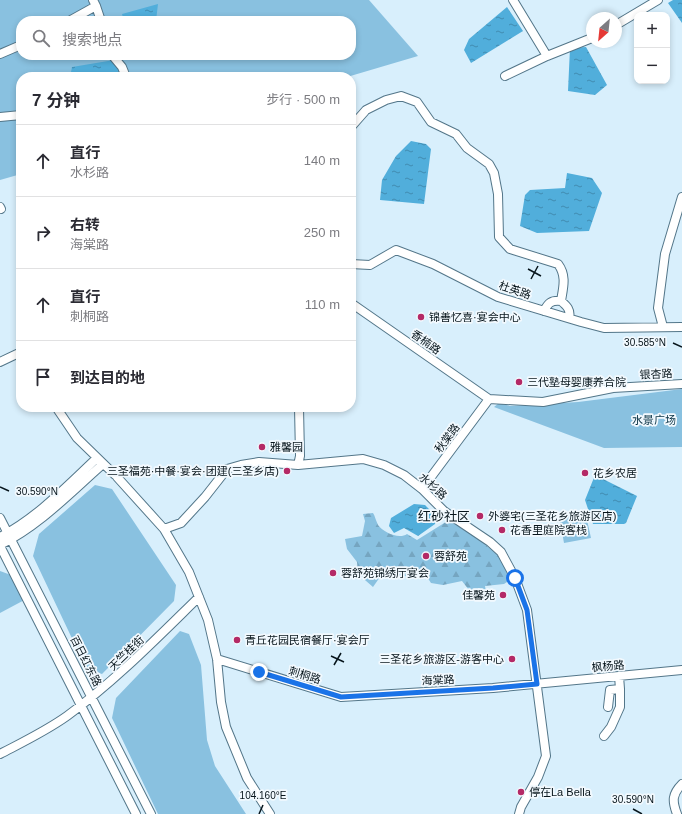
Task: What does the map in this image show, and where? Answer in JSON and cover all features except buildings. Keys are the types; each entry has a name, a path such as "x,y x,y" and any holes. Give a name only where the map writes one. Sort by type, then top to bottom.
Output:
{"street":[{"path":"513,0 547,56"},
{"path":"622,21 658,0"},
{"path":"76,16 95,3 99,16"},
{"path":"505,76 547,56 586,40"},
{"path":"0,54 16,47"},
{"path":"116,60 124,72"},
{"path":"356,121 366,110 386,100 401,96 417,102 431,122 456,134 467,148 489,164 494,173 498,194 499,237 510,249 558,264 563,271 564,283 561,301"},
{"path":"0,117 16,115"},
{"path":"663,327 658,308 665,254 682,197"},
{"name":"杜英路","path":"356,264 370,265 396,250 433,264 498,297 604,328 682,327"},
{"path":"544,311 547,304 552,301 561,301 569,309 569,318"},
{"name":"香楠路","path":"356,306 489,399"},
{"path":"0,362 16,354"},
{"name":"银杏路","path":"489,399 543,402 613,388 682,384"},
{"name":"秋棠路","path":"422,489 489,399"},
{"path":"60,412 78,438 116,476 164,529 189,572 208,620 217,659 226,727 247,778 270,814"},
{"path":"298,465 300,456 299,412"},
{"name":"水杉路","path":"164,529 181,523 205,497 227,469 259,462 298,465 363,459 384,465 404,475 422,489 444,511 490,542 501,552 515,578 527,610 546,756 538,777 521,807 519,814"},
{"path":"100,461 31,526 6,536 0,545 136,814"},
{"name":"百日红东路","path":"0,518 6,536 92,697 152,814"},
{"name":"天竺桂街","path":"0,754 42,732 92,697 125,669 199,597"},
{"name":"刺桐路","path":"217,659 341,697"},
{"name":"枫杨路","path":"537,684 682,670"},
{"path":"604,736 611,727 620,707 619,676"},
{"name":"海棠路","path":"341,697 537,684"},
{"path":"608,707 610,690 620,689"},
{"path":"677,814 673,802 676,790 682,784"}],"green space":[{"path":"0,0 369,0 418,56 356,74 356,72 16,72 16,175 0,180"},
{"name":"水景广场","path":"682,389 682,447 604,448 494,407 499,403 510,406 578,402"},
{"path":"95,485 112,489 176,585 174,601 102,674 86,668 33,556 39,534"},
{"path":"585,511 591,538 564,543 559,516"},
{"path":"373,513 380,528 387,533 396,536 404,536 407,534 417,540 449,520 482,542 500,557 510,580 504,584 485,586 486,592 469,590 462,581 443,585 431,583 424,572 409,576 380,577 373,587 358,574 357,562 347,549 345,539 362,536 365,521 363,514"},
{"path":"0,571 22,579 30,597 0,613"},
{"path":"180,631 189,634 201,665 207,740 215,766 246,814 158,814 112,718 116,698"}],"water":[{"path":"673,0 682,0 682,23 668,3"},
{"path":"158,4 157,16 123,16 122,14"},
{"path":"507,7 523,31 471,63 464,50 469,39"},
{"path":"586,47 607,85 595,95 568,91 570,48"},
{"path":"114,60 120,72 71,72 72,67"},
{"path":"411,141 426,144 431,149 424,204 380,200 382,180 396,156"},
{"path":"567,173 592,178 602,193 589,231 537,233 520,226 525,195 530,190 565,188"},
{"path":"595,475 637,496 626,523 593,524 585,500"},
{"path":"414,504 425,505 437,517 435,524 418,536 404,528 394,533 389,526 391,518"}],"place":[{"name":"锦善忆喜·宴会中心","path":"421,317"},
{"name":"三代塾母婴康养合院","path":"519,382"},
{"name":"雅馨园","path":"262,447"},
{"name":"三圣福苑·中餐·宴会·团建(三圣乡店)","path":"287,471"},
{"name":"花乡农居","path":"585,473"},
{"name":"外婆宅(三圣花乡旅游区店)","path":"480,516"},
{"name":"花香里庭院客栈","path":"502,530"},
{"name":"蓉舒苑","path":"426,556"},
{"name":"蓉舒苑锦绣厅宴会","path":"333,573"},
{"name":"佳馨苑","path":"503,595"},
{"name":"青丘花园民宿餐厅·宴会厅","path":"237,640"},
{"name":"三圣花乡旅游区-游客中心","path":"512,659"},
{"name":"停在La Bella","path":"521,792"}],"district":[{"name":"红砂社区","path":"444,516"}],"route":[{"path":"259,672 341,697 537,684 527,610 515,578"}]}
